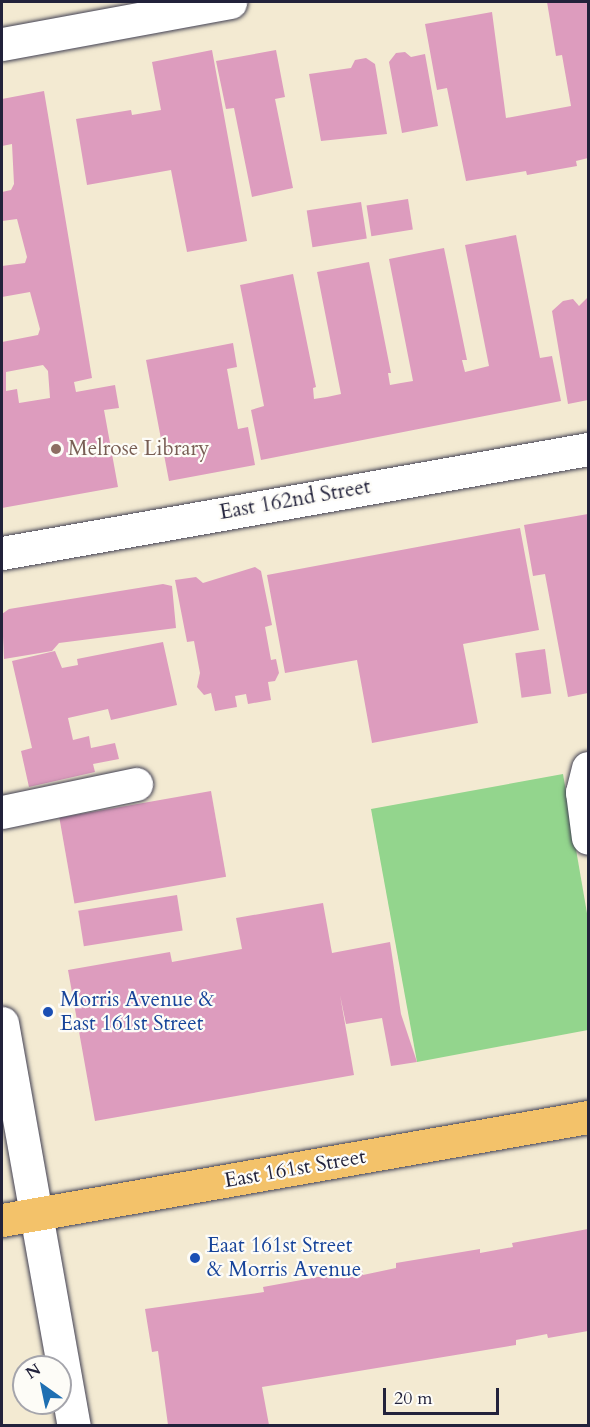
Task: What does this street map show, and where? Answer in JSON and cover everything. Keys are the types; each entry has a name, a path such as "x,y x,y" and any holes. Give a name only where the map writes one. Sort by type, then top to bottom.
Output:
{"main road":[{"name":"East 161st Street","path":"2,1220 588,1117"}],"street":[{"path":"2,44 230,2"},
{"name":"East 162nd Street","path":"2,553 588,449"},
{"path":"588,768 582,792 588,838"},
{"path":"2,812 136,784"},
{"path":"2,1023 74,1425"}],"green space":[{"path":"563,774 588,919 588,1030 417,1062 371,809"}],"building":[{"path":"547,2 588,2 588,158 576,161 577,166 527,175 526,171 466,181 447,88 437,90 425,24 492,12 506,118 571,106 562,55 556,56"},
{"path":"212,50 247,241 187,252 171,170 87,185 76,119 131,110 132,115 161,110 152,62"},
{"path":"276,50 285,97 275,99 293,188 252,197 234,108 226,109 216,61"},
{"path":"405,52 411,57 425,54 438,126 402,133 389,62 396,53"},
{"path":"366,58 375,64 387,134 321,141 309,74 351,68 355,60"},
{"path":"44,91 92,378 74,382 76,392 115,385 119,408 104,410 118,487 2,508 2,342 38,335 40,329 30,292 2,297 2,266 25,263 27,257 17,219 2,221 2,192 11,190 14,184 12,144 2,146 2,99","holes":["43,365 48,371 50,398 19,403 17,389 6,391 6,372"]},
{"path":"408,199 413,230 371,236 367,206"},
{"path":"361,202 367,239 312,247 307,211"},
{"path":"516,235 540,358 552,356 561,401 261,460 251,410 264,406 240,285 293,274 316,387 313,388 314,399 327,397 341,394 317,272 369,262 391,373 388,373 390,385 413,381 389,259 444,248 467,360 462,360 465,372 489,366 465,245"},
{"path":"588,297 588,400 568,404 552,311 563,301 573,299 579,306"},
{"path":"233,343 237,367 227,369 238,429 248,427 255,465 169,481 146,360"},
{"path":"588,514 588,693 568,697 545,574 533,576 524,525"},
{"path":"520,528 539,630 463,644 478,723 372,743 357,660 285,673 267,575"},
{"path":"255,567 261,571 272,625 265,627 271,660 276,659 279,673 275,681 268,682 271,700 248,704 246,694 235,696 237,707 215,711 211,693 204,695 197,687 200,673 194,641 187,642 175,580 196,577 203,583"},
{"path":"163,584 172,586 176,628 59,643 52,651 4,659 2,614 9,609"},
{"path":"163,642 177,705 111,720 108,709 68,718 73,740 89,736 91,748 115,743 119,759 93,764 95,772 29,787 21,751 32,748 12,661 55,651 62,668 78,665 77,659"},
{"path":"545,649 551,694 522,698 515,653"},
{"path":"211,791 226,877 74,903 59,818"},
{"path":"177,895 183,931 84,946 78,911"},
{"path":"323,903 332,953 390,942 401,1014 417,1062 391,1066 382,1018 346,1024 340,995 354,1075 95,1121 68,970 170,952 172,962 242,949 236,918"},
{"path":"588,1229 588,1331 548,1338 547,1334 516,1340 516,1345 262,1387 269,1425 168,1425 158,1351 152,1352 145,1309 264,1292 263,1287 362,1269 363,1275 396,1268 396,1263 480,1249 480,1253 513,1247 512,1243"}],"place":[{"name":"Melrose Library","path":"56,449"},
{"name":"Morris Avenue & East 161st Street","path":"48,1012"},
{"name":"Eaat 161st Street & Morris Avenue","path":"195,1258"}]}
